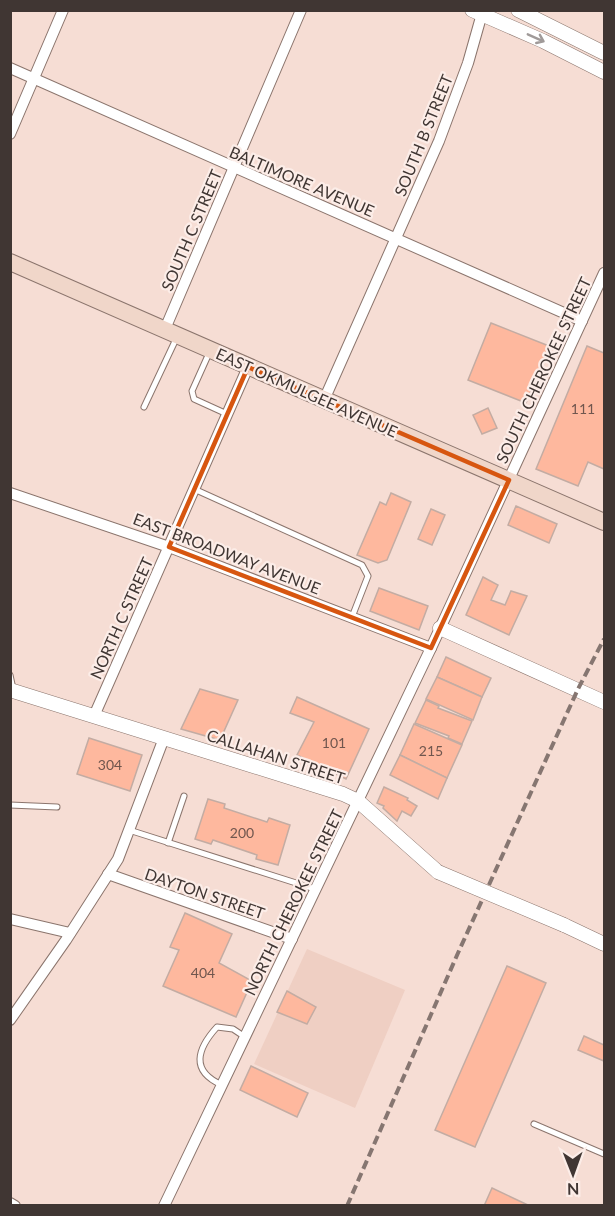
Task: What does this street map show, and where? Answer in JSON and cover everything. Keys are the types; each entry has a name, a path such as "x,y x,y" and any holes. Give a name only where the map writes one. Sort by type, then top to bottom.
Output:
{"main road":[{"name":"EAST OKMULGEE AVENUE","path":"10,262 604,522"}],"street":[{"path":"10,134 63,10"},
{"name":"SOUTH C STREET","path":"171,332 233,168 301,10"},
{"path":"518,10 604,53"},
{"path":"479,12 543,40 604,72"},
{"name":"SOUTH B STREET","path":"324,400 451,112 468,63 479,12"},
{"name":"BALTIMORE AVENUE","path":"10,68 582,321"},
{"name":"SOUTH CHEROKEE STREET","path":"509,480 604,273"},
{"name":"NORTH C STREET","path":"94,716 248,367"},
{"name":"NORTH CHEROKEE STREET","path":"164,1206 509,480"},
{"name":"EAST BROADWAY AVENUE","path":"10,493 169,547 431,648"},
{"path":"440,628 604,702"},
{"name":"CALLAHAN STREET","path":"12,691 358,801 438,872 604,944"},
{"path":"10,1020 118,859 164,738"},
{"name":"DAYTON STREET","path":"108,874 292,939"},
{"path":"10,919 70,933"},
{"path":"10,1203 15,1206"}],"lane":[{"path":"144,407 171,332"},
{"path":"211,350 192,391 194,399 227,414"},
{"path":"194,489 362,565 368,576 352,618"},
{"path":"10,675 12,691"},
{"path":"168,843 184,796"},
{"path":"10,805 57,807"},
{"path":"129,830 315,889"},
{"path":"222,1085 210,1080 202,1071 199,1057 204,1040 217,1027 233,1029 245,1037"},
{"path":"534,1125 604,1154"}],"highlighted area":[{"path":"248,367 509,480 431,648 169,547"}],"shaded area":[{"path":"307,949 405,990 355,1108 254,1064"}],"building":[{"path":"491,323 549,346 526,403 468,380"},
{"path":"587,346 604,353 604,469 588,462 578,486 536,469"},
{"path":"488,408 497,428 482,434 473,415"},
{"path":"391,493 411,502 387,560 378,563 357,555 380,502 386,505"},
{"path":"516,506 557,524 549,543 508,525"},
{"path":"431,509 445,515 432,545 418,539"},
{"path":"483,577 498,585 491,600 505,605 511,591 527,596 509,635 466,615"},
{"path":"379,588 428,606 419,630 370,611"},
{"path":"446,657 491,678 482,697 437,677"},
{"path":"437,677 482,697 473,720 426,699"},
{"path":"200,689 238,700 220,740 181,729"},
{"path":"297,697 369,729 346,779 297,755 314,722 290,713"},
{"path":"426,700 439,706 438,708 472,721 462,744 448,738 449,736 415,723"},
{"path":"414,724 462,745 447,778 400,755"},
{"path":"89,738 142,755 130,791 77,774"},
{"path":"400,755 447,778 438,799 390,775"},
{"path":"384,787 408,798 407,800 417,806 411,816 402,811 397,821 383,808 384,806 377,803"},
{"path":"208,799 225,804 224,808 267,822 269,818 290,825 278,865 256,859 257,855 213,840 211,844 195,839"},
{"path":"185,913 232,934 219,963 252,981 236,1017 163,986 179,950 170,947"},
{"path":"507,966 546,983 475,1147 435,1130"},
{"path":"287,991 316,1007 307,1024 277,1012"},
{"path":"584,1036 604,1045 604,1061 578,1050"},
{"path":"251,1066 308,1093 297,1117 240,1090"},
{"path":"492,1188 530,1206 484,1206"}],"railway":[{"path":"347,1206 458,953 578,689 604,639"}]}
